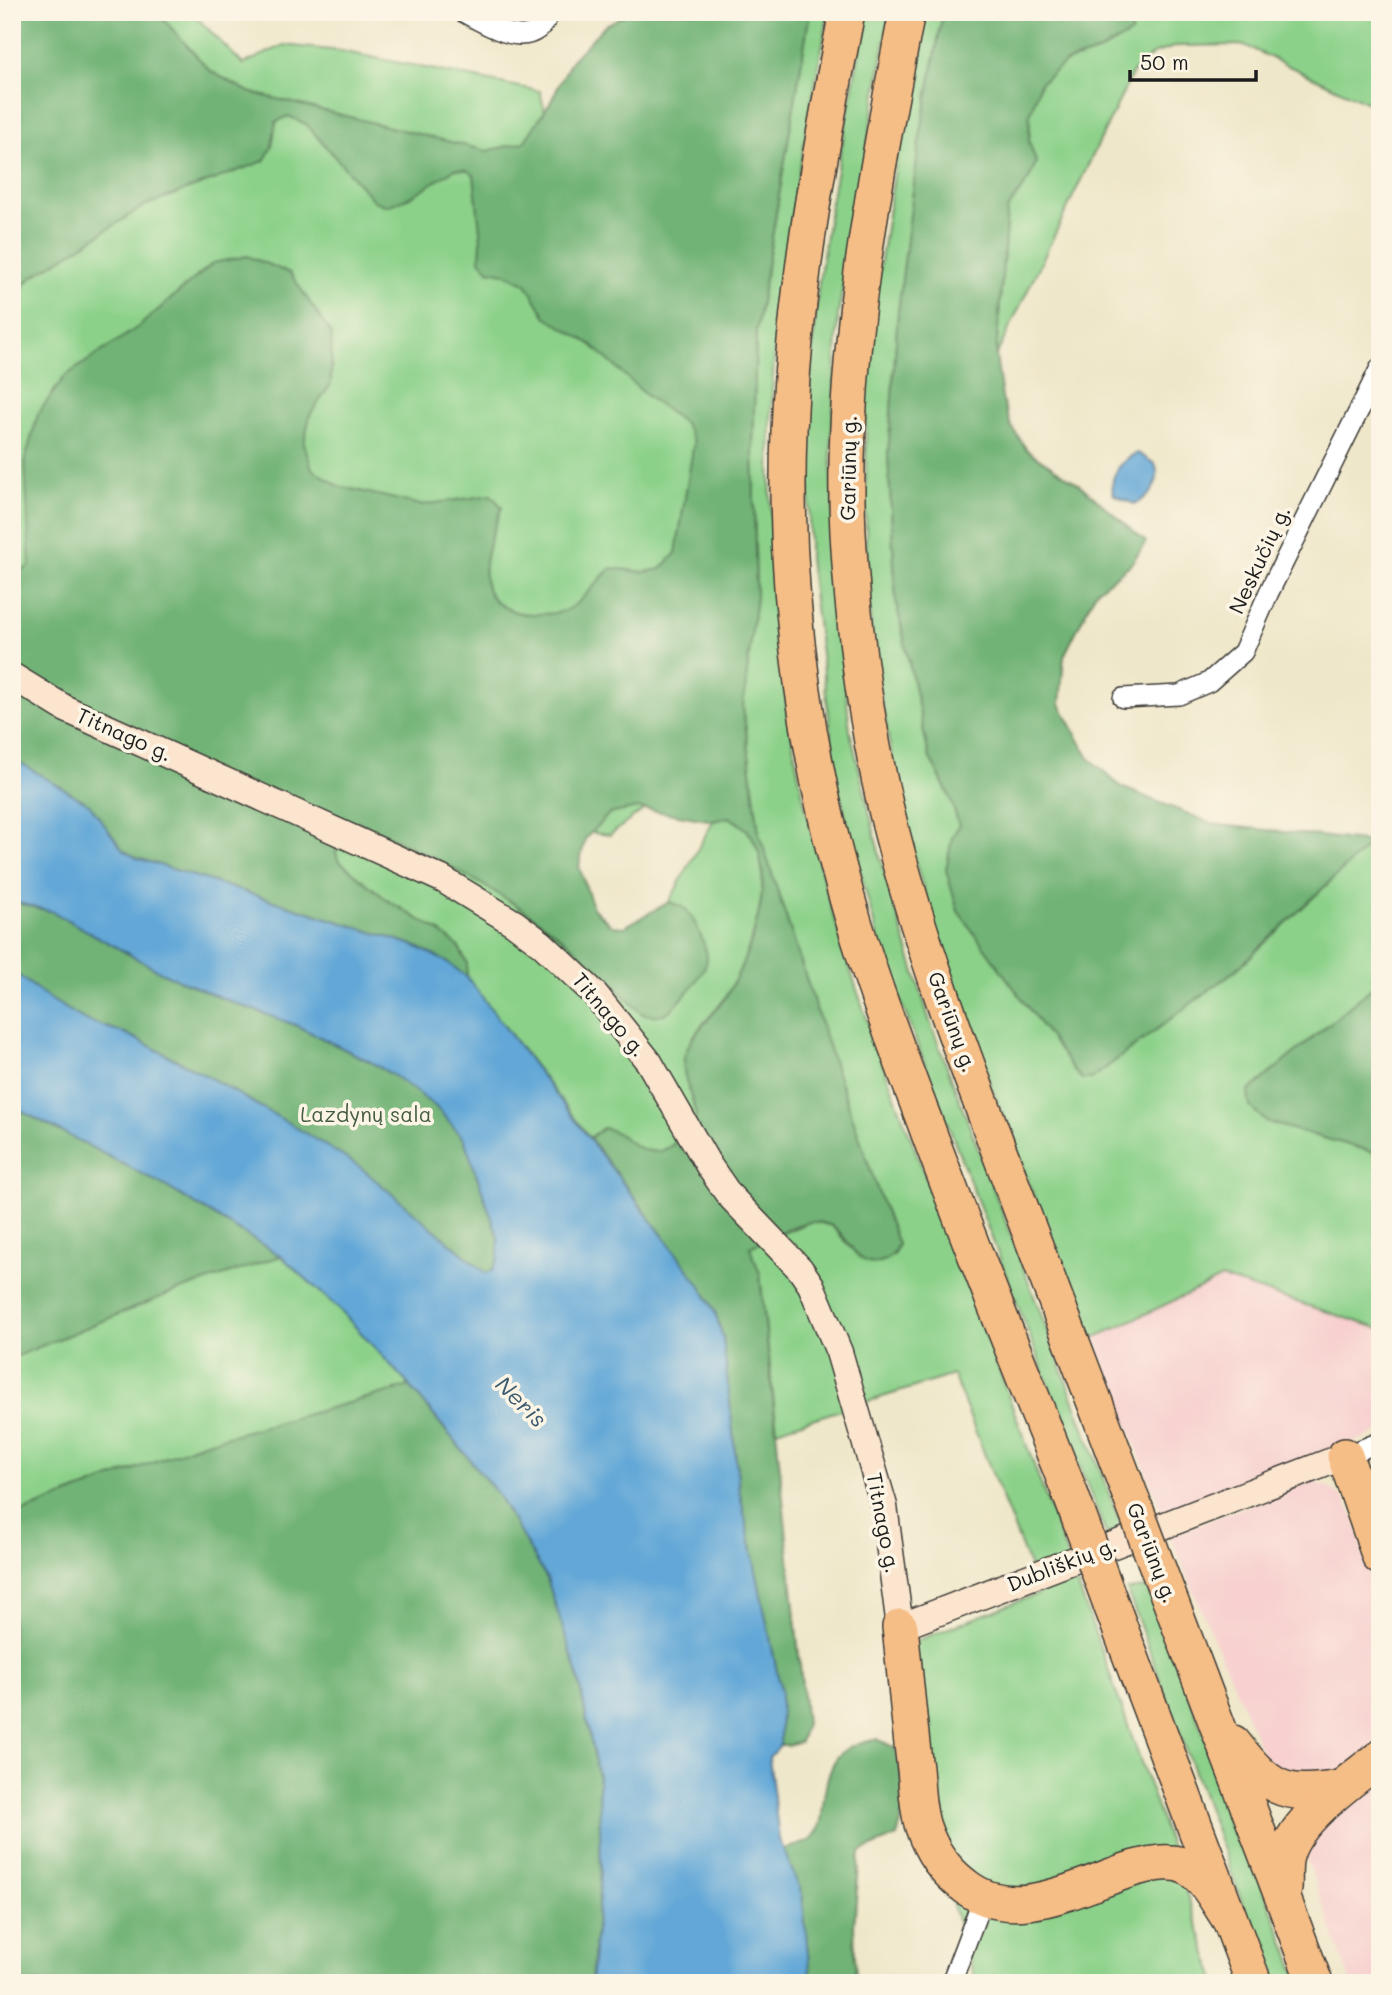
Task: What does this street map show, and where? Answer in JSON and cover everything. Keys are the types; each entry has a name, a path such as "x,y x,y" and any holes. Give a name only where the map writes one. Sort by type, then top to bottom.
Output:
{"highway":[{"path":"847,12 805,244 790,396 788,494 792,573 807,709 822,800 842,880 869,967 950,1189 1070,1493 1254,1983"},
{"name":"Gariūnų g.","path":"907,12 875,180 861,272 847,438 848,530 854,615 866,707 897,853 921,934 966,1063 1219,1724 1315,1983"},
{"path":"1345,1456 1380,1558"},
{"path":"900,1627 922,1823 933,1850 948,1871 983,1898 1010,1905 1038,1901 1160,1862 1181,1865 1196,1873 1230,1920"},
{"path":"1219,1724 1256,1772 1271,1783 1295,1793 1339,1788"},
{"path":"1284,1896 1285,1857 1293,1839 1339,1788 1380,1758"},
{"path":"1111,1876 1158,1851 1171,1836 1178,1819 1171,1766"}],"street":[{"path":"463,12 501,30 527,35 541,28 551,12"},
{"name":"Neskučių g.","path":"1123,698 1179,695 1209,682 1243,652 1269,592 1380,368"},
{"name":"Titnago g.","path":"12,676 66,709 442,879 514,923 552,953 594,993 649,1062 709,1166 729,1195 800,1269 811,1285 838,1352 884,1506 900,1627"},
{"name":"Dubliškių g.","path":"900,1627 1380,1442"},
{"path":"951,1983 983,1898"}],"shaded area":[{"path":"1222,1278 1380,1329 1380,1432 1163,1516 1094,1338"},
{"path":"1313,1481 1328,1487 1344,1499 1353,1516 1380,1601 1380,1741 1353,1766 1327,1781 1272,1775 1170,1536"},
{"path":"1380,1773 1380,1983 1351,1983 1306,1856 1312,1838"}],"green space":[{"path":"12,12 191,12 243,64 284,45 341,51 540,91 555,151 720,240 670,790 610,835 559,829 12,610"},
{"path":"12,12 157,12 210,71 249,92 487,151 524,142 550,103 571,61 604,26 630,12 810,12 756,332 753,450 756,596 743,707 759,834 835,1067 898,1244 886,1259 871,1263 858,1255 837,1229 830,1225 809,1222 750,1247 760,1274 806,1724 800,1742 788,1746 780,1745 781,1691 739,1489 723,1338 715,1312 700,1285 590,1138 603,1128 643,1149 661,1151 676,1142 696,1117 685,1078 685,1054 694,1037 723,1001 737,976 754,934 759,911 762,867 757,847 747,830 729,817 713,821 638,808 609,814 585,839 579,866 593,908 612,926 624,927 669,902 688,911 702,939 707,958 697,980 670,1010 661,1015 642,1014 577,950 549,927 492,890 359,822 346,821 336,852 338,860 387,900 439,931 458,946 467,963 467,977 447,962 413,945 137,858 123,850 89,804 12,758 12,575 30,566 25,460 38,414 65,376 138,327 213,263 247,256 290,273 332,335 331,384 310,415 304,443 312,469 339,486 421,505 491,495 502,507 488,547 485,576 487,589 494,600 512,611 542,614 568,609 583,598 611,568 644,572 661,569 676,553 694,442 684,423 648,397 592,345 546,317 526,284 505,273 488,270 480,260 481,240 474,175 466,170 455,169 412,196 387,206 374,201 306,124 288,116 276,122 272,147 264,161 146,205 31,278 12,298"},
{"path":"810,12 829,12 786,255 773,369 770,466 778,638 797,768 816,853 869,1025 1064,1546 1217,1983 976,1983 931,1832 913,1642 1040,1593 953,1375 777,1430 760,1274 749,1247 812,1221 832,1226 853,1250 883,1261 894,1254 898,1244 835,1067 759,834 743,707 756,596 753,450 756,332"},
{"path":"867,12 890,12 838,315 831,452 836,593 850,731 882,865 930,1022 1122,1528 1106,1534 882,953 838,788 809,559 810,382 818,289 832,196"},
{"path":"924,12 943,12 919,143 898,312 888,455 896,601 929,756 950,797 959,825 952,838 1075,1072 1091,1079 1238,968 1380,832 1380,981 1248,1092 1267,1122 1380,1154 1380,1329 1222,1278 1094,1338 1083,1323 944,956 905,828 872,648 866,544 866,380 898,149"},
{"path":"943,12 1123,12 1134,22 1131,33 1100,51 1066,62 1040,83 1030,114 1029,142 1036,162 1030,177 1007,210 996,356 1002,398 1011,426 1027,450 1080,485 1146,542 1131,564 1096,591 1064,656 1060,704 1088,757 1121,787 1213,824 1372,842 1238,968 1091,1079 1082,1079 1075,1072 958,911 946,870 952,838 959,825 950,797 929,756 896,601 888,455 898,312 919,143"},
{"path":"1123,12 1380,12 1380,87 1370,104 1244,45 1177,46 1153,54 1133,72 996,356 1007,210 1030,177 1036,162 1029,142 1030,114 1040,83 1066,62 1100,51 1134,22"},
{"path":"729,817 747,830 757,847 762,867 759,911 746,955 729,992 695,1034 688,1049 686,1076 696,1117 676,1142 661,1151 653,1152 603,1128 590,1138 467,977 467,963 439,931 387,900 338,860 335,852 346,821 359,822 463,872 536,918 591,962 686,909 669,902 713,821"},
{"name":"Lazdynų sala","path":"12,902 53,912 163,973 295,1025 369,1061 437,1107 464,1139 498,1236 498,1258 492,1271 486,1273 476,1267 360,1167 205,1075 127,1034 85,1020 12,971"},
{"path":"1380,981 1380,1154 1267,1122 1250,1107 1248,1092"},
{"path":"12,1106 162,1184 281,1256 168,1294 12,1358"},
{"path":"281,1256 340,1310 410,1386 203,1443 12,1516 12,1358 168,1294"},
{"path":"410,1386 496,1492 547,1578 577,1672 599,1781 601,1874 591,1983 348,1983 329,1975 315,1983 12,1983 12,1516 203,1443"},
{"path":"1147,1588 1300,1983 1272,1983 1127,1590"},
{"path":"877,1739 895,1748 904,1792 901,1824 897,1836 860,1852 854,1926 856,1983 811,1983 802,1894 783,1849 800,1845 816,1833 821,1821 828,1779 836,1759 852,1746"}],"water":[{"path":"1138,453 1155,464 1157,477 1150,493 1134,504 1114,495 1112,489 1117,470 1127,459"},
{"name":"Neris","path":"12,758 89,804 123,850 137,858 413,945 447,962 467,977 700,1285 715,1312 723,1338 739,1489 781,1691 780,1745 769,1757 779,1839 802,1894 811,1983 591,1983 601,1874 599,1781 577,1672 547,1579 496,1492 410,1386 340,1310 281,1256 162,1184 12,1106 12,971 85,1020 127,1034 205,1075 360,1167 486,1273 492,1271 498,1258 498,1236 464,1139 436,1107 396,1077 295,1025 163,973 53,912 12,901"}]}
